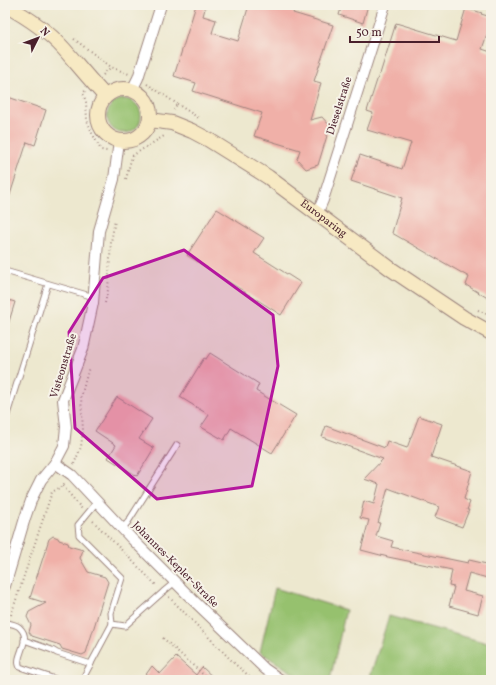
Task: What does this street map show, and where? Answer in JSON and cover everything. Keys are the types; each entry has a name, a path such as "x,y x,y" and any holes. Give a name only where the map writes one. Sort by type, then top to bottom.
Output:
{"street":[{"path":"5,5 52,37 105,96"},
{"path":"132,90 138,78 161,5"},
{"name":"Dieselstraße","path":"318,214 385,5"},
{"path":"125,89 132,90 147,102 150,111 150,120 146,130 139,137 118,148 101,128 97,118 99,106 105,96 111,92 125,89"},
{"name":"Europaring","path":"150,120 172,123 209,140 268,177 390,269 464,318 491,333"},
{"name":"Visteonstraße","path":"5,586 32,498 41,480 55,463 64,446 66,427 63,400 83,349 94,297 99,231 114,179 118,148"},
{"name":"Johannes-Kepler-Straße","path":"55,463 72,475 122,529 265,669 281,680"}],"lane":[{"path":"5,271 94,297"},
{"path":"5,421 48,284"},
{"path":"122,529 177,445"},
{"path":"82,680 112,624 111,613 122,578 79,535 78,525 97,502"},
{"path":"112,624 125,626 175,582"},
{"path":"7,623 20,628 24,635 24,644 18,661 20,668 58,680"},
{"path":"24,640 91,664"}],"path":[{"path":"111,67 83,93 86,102 87,120 92,134 101,150 118,148"},
{"path":"125,181 132,156 167,134 172,123 174,110 177,104"},
{"path":"104,305 108,290 111,242 115,216"},
{"path":"7,623 52,492 63,486 68,472 74,465 80,447 83,430 81,397 90,362"},
{"path":"163,638 209,680"}],"highlighted area":[{"path":"184,250 273,315 278,366 252,486 157,499 75,428 69,332 103,278"}],"green space":[{"path":"121,99 127,99 131,100 138,106 141,116 140,123 134,130 127,133 121,133 117,132 110,126 107,119 107,113 108,109 114,102"},
{"path":"275,588 346,610 330,680 304,680 260,652"},
{"path":"389,616 491,644 491,680 369,680"}],"building":[{"path":"196,5 206,5 203,16 216,20 212,33 238,41 249,5 296,5 293,13 333,25 314,81 321,83 310,120 322,117 330,126 318,165 306,169 297,159 300,150 254,136 262,113 193,91 196,83 174,76"},
{"path":"342,5 368,5 363,23 339,15"},
{"path":"466,8 491,17 491,23 482,49 491,52 491,300 466,285 469,277 392,233 402,198 351,181 360,155 402,169 411,143 367,130 373,113 367,111 396,23 456,41"},
{"path":"5,96 46,110 35,145 27,142 7,204 5,204"},
{"path":"217,209 264,238 254,253 301,283 281,315 187,255"},
{"path":"5,299 15,302 7,328 5,328"},
{"path":"210,353 259,384 256,391 296,415 272,453 231,428 224,440 201,427 209,415 180,397 204,358 206,359"},
{"path":"117,397 152,419 139,439 154,448 137,476 108,458 116,445 95,431"},
{"path":"419,416 442,424 431,457 472,471 464,499 470,502 467,510 469,510 462,527 435,517 439,507 388,488 378,523 380,523 376,536 393,541 391,547 468,563 469,560 491,565 491,579 469,573 464,591 483,596 478,614 449,606 454,587 449,586 452,570 361,550 369,520 360,518 364,501 374,504 379,484 364,479 383,459 322,437 326,426 385,448 387,441 407,448"},
{"path":"53,536 68,543 69,546 83,550 80,558 88,572 105,577 108,582 86,653 82,655 62,649 60,645 32,636 29,632 31,625 27,617 29,612 46,603 30,598 49,539"},
{"path":"176,657 196,675 202,667 216,680 142,680 152,666 160,674"}]}
